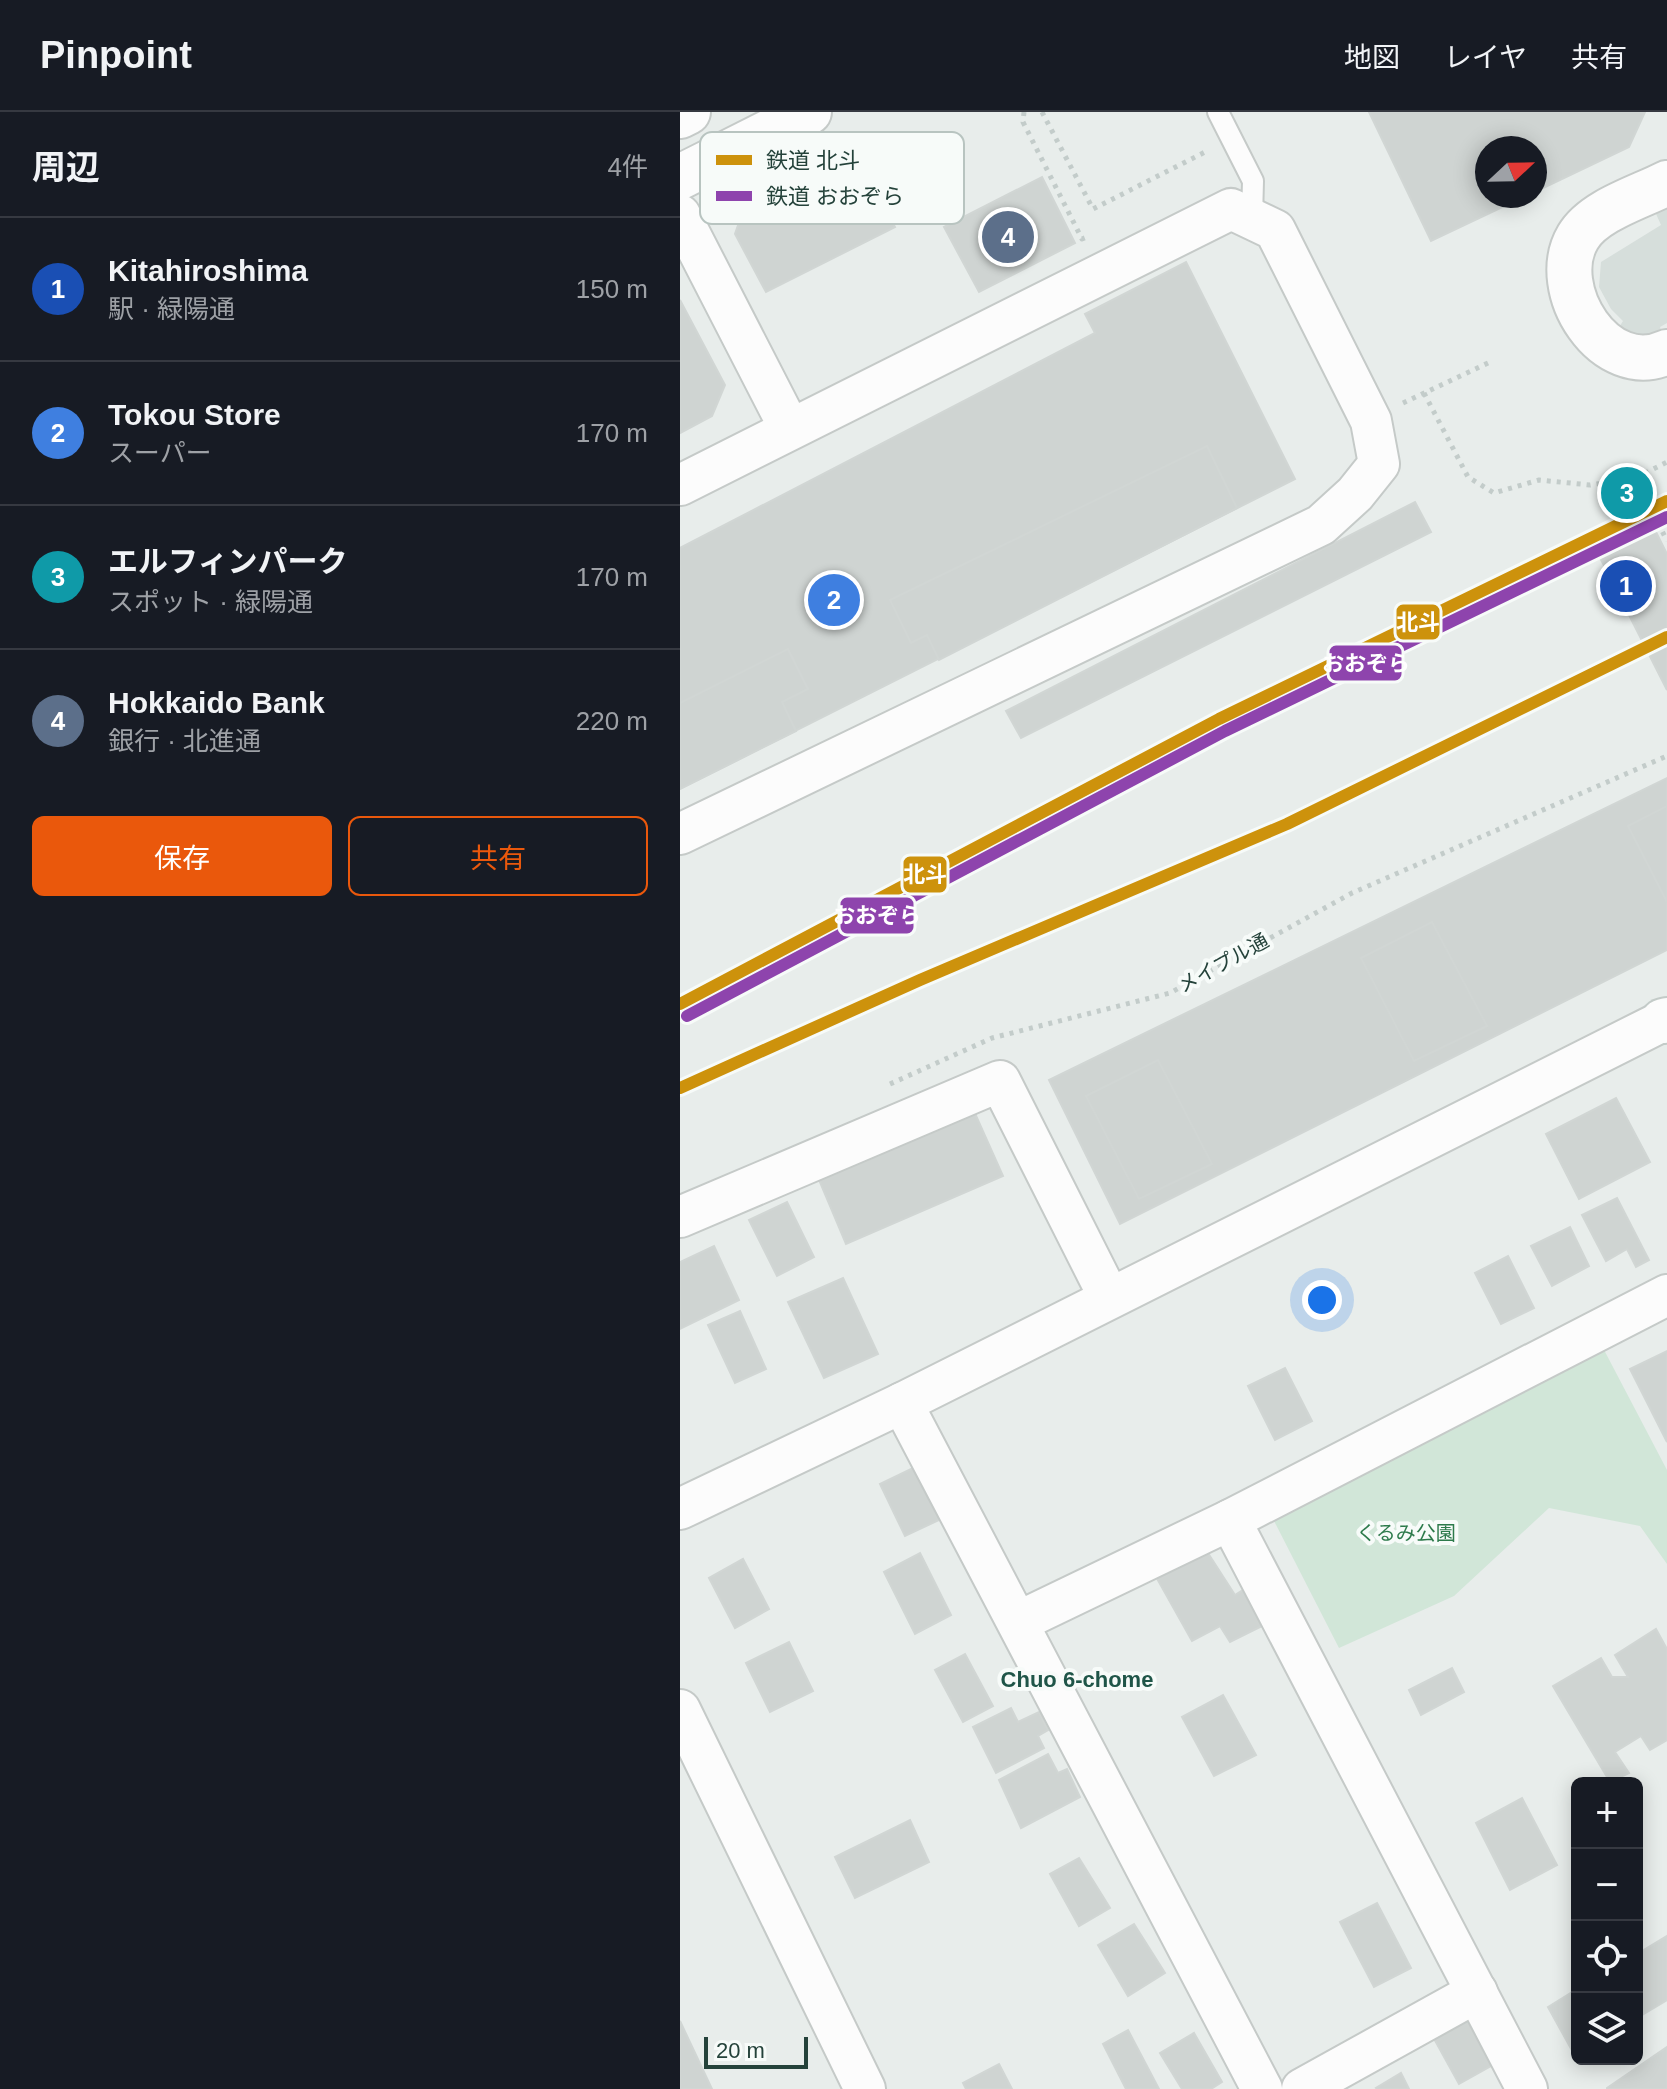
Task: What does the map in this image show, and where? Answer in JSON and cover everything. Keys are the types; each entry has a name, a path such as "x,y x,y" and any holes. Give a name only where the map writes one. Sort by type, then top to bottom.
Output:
{"street":[{"path":"680,116 688,112"},
{"path":"769,132 809,112"},
{"path":"680,177 700,167"},
{"path":"1667,183 1593,220 1579,236 1569,258 1570,282 1581,315 1605,345 1632,357 1667,352"},
{"path":"680,485 1231,209 1275,230 1371,421 1379,464 1355,494 1321,525 680,834"},
{"path":"680,215 790,429"},
{"path":"680,1509 902,1403 1109,1297 1666,1023"},
{"path":"680,1217 1000,1081 1109,1297"},
{"path":"1018,1622 1230,1520 1667,1295"},
{"path":"902,1403 1262,2089"},
{"path":"1230,1520 1527,2089"},
{"path":"680,1710 865,2089"},
{"path":"1302,2089 1477,1992"}],"lane":[{"path":"1218,112 1253,181 1252,218"}],"path":[{"path":"1024,112 1023,122 1082,239"},
{"path":"1042,112 1093,209 1214,148 1208,136"},
{"path":"1392,409 1490,362"},
{"path":"1424,393 1468,477 1494,493 1539,480 1590,485 1636,478 1667,462"},
{"path":"1636,478 1667,541"},
{"name":"メイプル通","path":"879,1089 992,1038 1170,993 1352,893 1667,756"}],"shaded area":[{"path":"1667,200 1667,323 1660,327 1663,335 1652,338 1618,329 1623,321 1611,309 1599,287 1601,262 1661,225 1653,207"}],"green space":[{"name":"くるみ公園","path":"1603,1348 1667,1470 1667,1564 1640,1526 1549,1508 1454,1596 1339,1648 1271,1515"}],"building":[{"path":"1369,112 1645,112 1629,147 1547,186 1547,136 1475,136 1475,208 1501,208 1431,241"},
{"path":"1042,177 1075,243 979,292 944,227 964,224 964,217"},
{"path":"738,224 893,224 895,227 766,292 735,234"},
{"path":"1186,262 1295,479 680,789 680,548 1095,333 1085,314"},
{"path":"680,300 725,385 712,416 680,433"},
{"path":"1207,446 1237,508 939,660 927,635 911,643 890,600"},
{"path":"1415,502 1431,532 1021,738 1006,711"},
{"path":"1646,512 1667,554 1667,690 1591,540"},
{"path":"788,649 808,689 782,702 796,731 680,789 680,703"},
{"path":"1667,778 1667,950 1120,1224 1049,1080"},
{"path":"1667,806 1667,902 1628,826"},
{"path":"1432,922 1487,1026 1414,1061 1361,958"},
{"path":"1158,1060 1212,1164 1139,1199 1086,1096"},
{"path":"1616,1098 1650,1162 1579,1199 1546,1134"},
{"path":"973,1109 1003,1176 846,1244 817,1175"},
{"path":"1617,1198 1649,1260 1636,1267 1627,1249 1606,1261 1582,1215"},
{"path":"787,1202 814,1257 777,1276 749,1220"},
{"path":"1570,1227 1589,1266 1552,1286 1531,1246"},
{"path":"714,1246 739,1300 680,1329 680,1262"},
{"path":"1508,1256 1534,1308 1501,1324 1475,1273"},
{"path":"843,1278 878,1354 824,1378 788,1302"},
{"path":"740,1311 766,1369 735,1383 708,1325"},
{"path":"1667,1351 1667,1442 1630,1369"},
{"path":"1285,1368 1312,1421 1275,1440 1248,1386"},
{"path":"915,1467 941,1519 905,1536 880,1484"},
{"path":"1206,1550 1235,1595 1243,1590 1262,1626 1230,1642 1220,1626 1192,1641 1155,1575"},
{"path":"920,1553 951,1615 915,1634 884,1572"},
{"path":"743,1559 769,1609 735,1628 709,1578"},
{"path":"1656,1629 1667,1649 1667,1740 1650,1750 1641,1736 1615,1752 1629,1773 1621,1777 1607,1777 1553,1686 1601,1658 1612,1677 1628,1677 1615,1655"},
{"path":"789,1642 813,1691 770,1712 746,1663"},
{"path":"965,1654 993,1706 963,1722 935,1670"},
{"path":"1452,1668 1464,1692 1421,1715 1409,1690"},
{"path":"1223,1695 1256,1755 1214,1776 1182,1717"},
{"path":"1011,1708 1018,1722 1039,1712 1048,1730 1038,1736 1044,1748 996,1773 973,1727"},
{"path":"1048,1754 1058,1773 1067,1769 1080,1797 1021,1828 999,1780"},
{"path":"1522,1798 1557,1865 1510,1890 1476,1823"},
{"path":"910,1820 929,1862 855,1898 835,1857"},
{"path":"1079,1858 1110,1908 1079,1926 1050,1874"},
{"path":"1377,1903 1411,1968 1374,1987 1340,1922"},
{"path":"1134,1924 1165,1973 1128,1996 1098,1945"},
{"path":"1667,1936 1667,2000 1643,2014 1643,1993 1643,1950"},
{"path":"1571,1993 1571,2049 1548,2007"},
{"path":"1472,2015 1498,2062 1459,2084 1433,2037"},
{"path":"680,2021 712,2089 680,2089"},
{"path":"1128,2030 1159,2089 1126,2089 1103,2044"},
{"path":"1194,2033 1222,2082 1211,2089 1182,2089 1160,2053"},
{"path":"1667,2047 1667,2089 1607,2089 1643,2065"},
{"path":"999,2064 1012,2089 966,2089 963,2083"},
{"path":"1401,2073 1409,2089 1376,2088"}],"rail line":[{"name":"北斗","path":"680,1004 1219,719 1667,501"},
{"name":"おおぞら","path":"687,1016 1225,731 1667,517"},
{"name":"北斗","path":"680,1088 920,980 1287,824 1667,637"}],"place":[{"name":"Hokkaido Bank","path":"1008,237"},
{"name":"エルフィンパーク","path":"1627,493"},
{"name":"Kitahiroshima","path":"1626,586"},
{"name":"Tokou Store","path":"834,600"}],"district":[{"name":"Chuo 6-chome","path":"1077,1679"}]}
